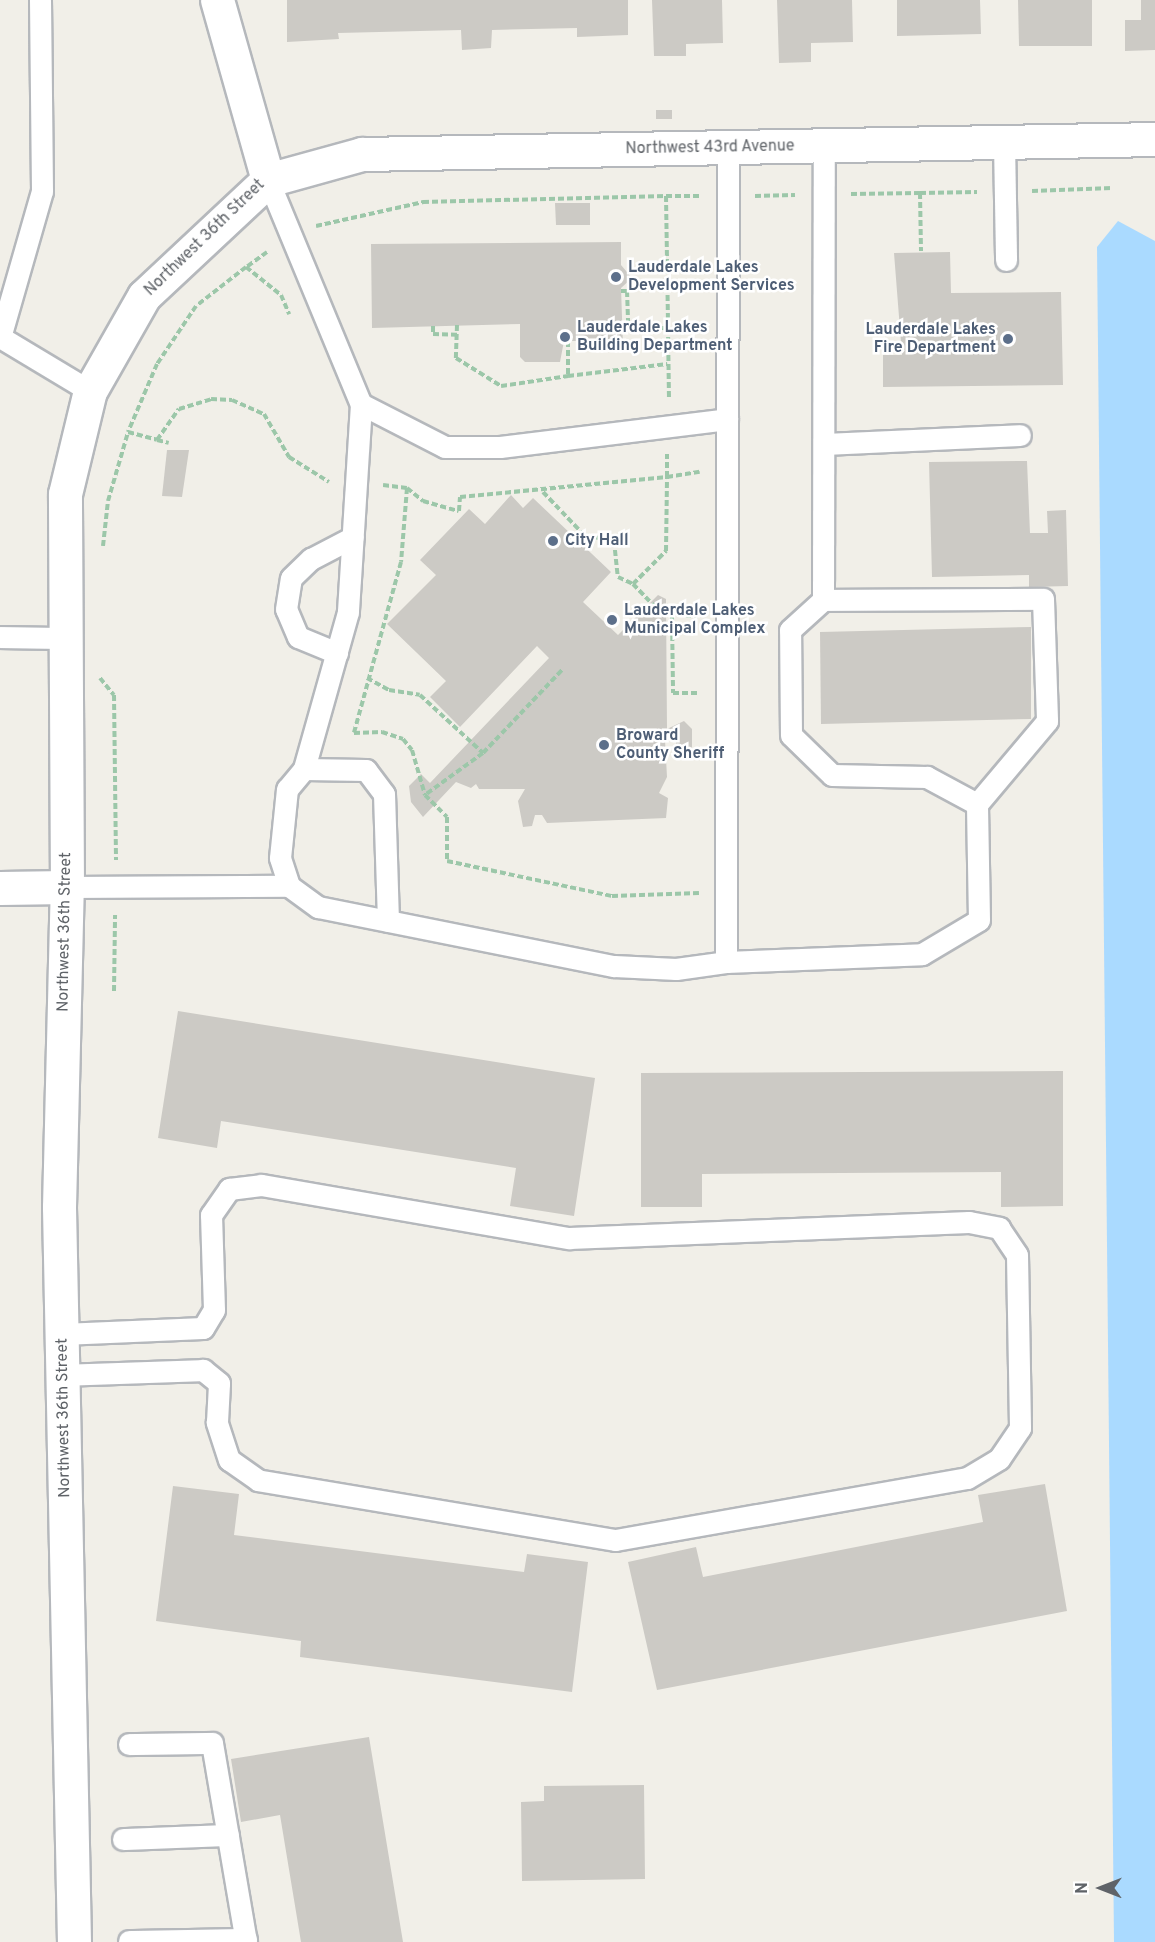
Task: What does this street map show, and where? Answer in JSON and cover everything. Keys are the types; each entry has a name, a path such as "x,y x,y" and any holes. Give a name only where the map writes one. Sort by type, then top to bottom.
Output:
{"street":[{"name":"Northwest 36th Street","path":"74,1942 62,1334 67,887 65,494 90,391 144,296 268,180 217,0"},
{"name":"Northwest 43rd Avenue","path":"268,180 362,154 1155,139"},
{"path":"0,888 67,887"}],"lane":[{"path":"40,0 42,191 0,337 90,391"},
{"path":"1004,142 1006,260"},
{"path":"823,600 824,145"},
{"path":"726,962 728,148"},
{"path":"268,180 361,404 348,612 304,769 287,789 280,858 289,886"},
{"path":"361,404 445,447 500,447 727,419"},
{"path":"824,444 1020,435"},
{"path":"336,653 298,637 286,609 291,578 311,558 353,537"},
{"path":"67,887 289,886 318,907 614,966 676,969 726,962 922,954 979,920 977,804 1047,721 1043,599 823,600 790,630 791,735 832,775 927,777 977,804"},
{"path":"0,637 66,639"},
{"path":"304,769 366,770 384,794 388,921"},
{"path":"62,1334 203,1328 214,1310 212,1215 229,1189 261,1185 569,1238 969,1222 999,1228 1017,1255 1020,1428 999,1459 968,1478 615,1540 258,1479 228,1460 217,1422 219,1383 203,1370 63,1375"},
{"path":"129,1744 212,1743 246,1940 129,1941"},
{"path":"123,1839 228,1835"}],"path":[{"path":"102,552 108,501 128,432 157,364 196,306 246,267 291,238 351,214 423,202 666,196 668,328 666,550 633,584 618,576 614,540 584,535 543,492"},
{"path":"246,267 281,295 291,317"},
{"path":"621,291 627,291 628,329"},
{"path":"433,326 433,334 457,335"},
{"path":"457,326 456,358 501,386 667,364"},
{"path":"622,329 668,328"},
{"path":"568,341 568,376"},
{"path":"157,440 179,409 212,399 232,400 264,414 289,457 355,496 376,496 378,484 407,488 423,501 459,511 460,497 509,489 543,492 667,477"},
{"path":"128,432 169,443"},
{"path":"332,484 336,475"},
{"path":"407,488 401,562 367,678 354,733 403,739 412,750 424,795 447,817 447,861 612,896 726,892"},
{"path":"672,617 673,693 726,693"},
{"path":"424,795 483,753 562,670"},
{"path":"97,675 114,695 116,887 114,991"},
{"path":"367,678 389,690 420,695 483,753"}],"water":[{"path":"1118,221 1155,241 1155,1942 1114,1942 1097,247"}],"building":[{"path":"287,0 628,0 628,35 577,37 577,28 492,30 491,48 462,50 461,30 338,33 339,39 287,42"},
{"path":"652,0 722,0 723,43 686,44 686,56 654,56"},
{"path":"777,0 852,0 853,42 811,43 811,62 779,63"},
{"path":"897,0 980,0 981,34 897,36"},
{"path":"1018,0 1092,0 1092,46 1019,46"},
{"path":"1141,0 1155,0 1155,50 1125,51 1125,20 1141,20"},
{"path":"656,110 672,110 672,119 656,119"},
{"path":"555,203 590,203 590,225 556,225"},
{"path":"621,242 621,265 632,278 621,288 623,346 617,352 604,349 600,341 564,341 560,362 525,362 520,357 520,324 372,328 371,244"},
{"path":"950,252 951,293 1061,292 1063,385 883,387 883,355 902,355 894,253"},
{"path":"167,450 189,450 182,497 162,496"},
{"path":"1027,461 1030,533 1048,533 1047,511 1066,510 1068,586 1029,587 1029,575 932,577 929,462"},
{"path":"511,495 523,508 533,498 611,572 583,602 618,635 658,595 666,599 667,729 684,721 692,729 692,753 687,758 676,753 676,739 665,740 667,777 659,793 668,798 666,818 547,823 542,815 535,815 532,826 523,827 518,801 525,789 479,789 476,784 471,788 456,782 423,817 411,802 409,786 421,774 430,783 549,658 537,646 460,727 430,697 446,681 387,624 436,575 420,560 469,509 485,524"},
{"path":"1031,627 1031,719 821,724 820,632"},
{"path":"178,1011 595,1078 574,1216 510,1206 516,1168 221,1121 217,1148 158,1138"},
{"path":"1063,1071 1063,1206 1001,1207 1001,1172 702,1174 702,1207 641,1207 641,1073"},
{"path":"1045,1484 1067,1611 657,1690 628,1562 696,1547 703,1577 983,1522 978,1495"},
{"path":"173,1486 239,1494 234,1535 524,1572 527,1554 588,1562 572,1692 300,1657 301,1641 156,1621"},
{"path":"369,1737 403,1942 301,1942 280,1815 241,1822 231,1759"},
{"path":"644,1785 645,1879 522,1881 521,1802 544,1801 544,1786"}],"place":[{"name":"Lauderdale Lakes Development Services","path":"616,277"},
{"name":"Lauderdale Lakes Building Department","path":"565,337"},
{"name":"Lauderdale Lakes Fire Department","path":"1008,339"},
{"name":"City Hall","path":"553,541"},
{"name":"Lauderdale Lakes Municipal Complex","path":"612,620"},
{"name":"Broward County Sheriff","path":"604,745"}]}
